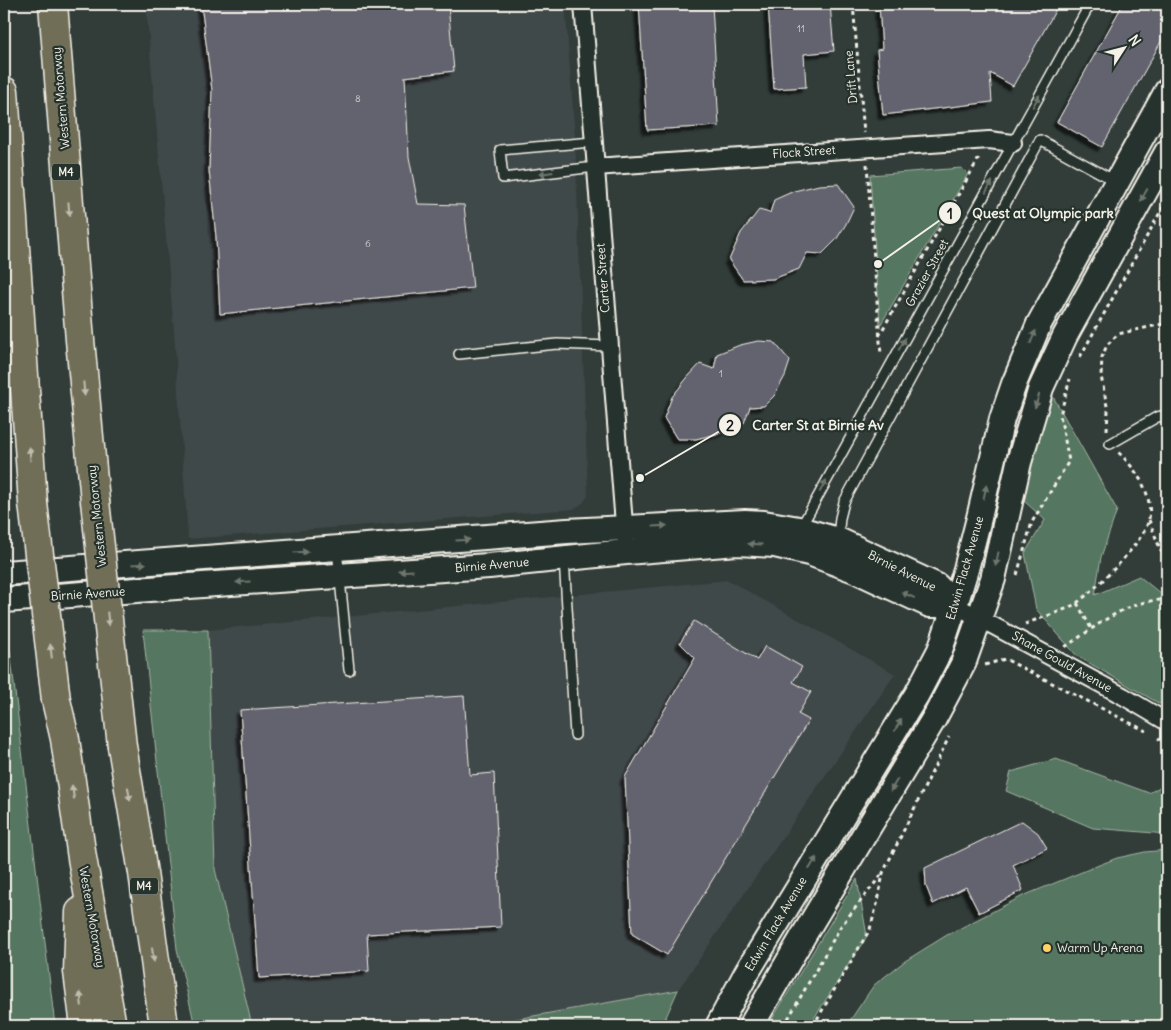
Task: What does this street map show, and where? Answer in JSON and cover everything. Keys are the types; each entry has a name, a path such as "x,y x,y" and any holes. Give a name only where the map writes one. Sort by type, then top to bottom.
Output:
{"highway":[{"name":"Western Motorway","path":"53,4 79,330 95,501 122,746 143,873 164,1026"},
{"name":"Western Motorway","path":"4,91 33,503 56,700 65,739 82,858 112,1026"},
{"path":"82,858 78,972 84,1026"}],"street":[{"name":"Carter Street","path":"583,4 608,346 626,552"},
{"name":"Edwin Flack Avenue","path":"718,1026 747,972 917,694 940,650 977,527 1002,419 1014,384 1039,324 1167,91"},
{"name":"Flock Street","path":"595,166 989,140 1013,144"},
{"path":"751,1026 805,932 935,716 963,664 993,579 1019,462 1041,388 1065,336 1167,152"},
{"name":"Birnie Avenue","path":"4,573 568,531 745,522 807,538 838,540 937,586 955,605"},
{"name":"Birnie Avenue","path":"4,600 489,566 737,543 775,545 807,538 857,571 930,605 955,605"},
{"name":"Shane Gould Avenue","path":"955,605 1123,696 1167,722"}],"lane":[{"name":"Grazier Street","path":"807,538 1013,144 1090,4"},
{"path":"838,540 844,502 1040,140 1118,182"},
{"path":"593,142 500,150 503,178 595,166"},
{"path":"4,151 11,193"},
{"path":"458,354 557,344 608,346"},
{"path":"1110,444 1157,416 1167,415"},
{"path":"337,549 349,670"},
{"path":"564,559 575,734"}],"path":[{"name":"Drift Lane","path":"853,4 881,356"},
{"path":"879,337 989,140"},
{"path":"1076,365 1167,200"},
{"path":"1167,322 1118,334 1107,345 1102,357 1101,376 1108,411 1106,425 1110,444 1141,478 1147,498 1149,520 1161,551 1167,558"},
{"path":"1015,581 1032,522 1069,461 1060,415 1071,373"},
{"path":"1025,624 1077,603 1115,569 1137,541 1149,520"},
{"path":"1066,647 1116,612 1144,603 1167,600"},
{"path":"1077,603 1091,628"},
{"path":"980,674 985,665 1005,659 1149,733"},
{"path":"784,1026 841,926 883,873 951,734"},
{"path":"1157,737 1167,744"},
{"path":"813,1026 870,929 878,902 883,873"}],"shaded area":[{"path":"146,4 565,4 575,138 588,496 583,503 574,509 188,539 174,331"},
{"path":"728,580 895,674 678,990 478,1026 252,1026 215,869 208,630"}],"green space":[{"path":"962,168 968,174 880,324 870,175"},
{"path":"1051,393 1117,510 1101,557 1095,595 1139,576 1167,599 1167,708 1077,656 1036,609 1025,553 1045,520 1023,500"},
{"path":"143,630 208,630 215,869 252,1026 195,1026 177,949"},
{"path":"4,650 10,650 55,1026 4,1026"},
{"path":"1056,759 1149,793 1167,783 1167,834 1093,828 1006,791 1011,772"},
{"name":"Warm Up Arena","path":"1167,850 1167,1026 848,1026 874,985 905,961 947,935 1023,896 1117,858 1145,852"},
{"path":"857,879 867,936 809,1026 768,1026"},
{"path":"678,990 662,1026 478,1026"}],"building":[{"path":"201,4 448,4 454,71 405,77 409,157 418,204 464,205 473,288 220,314 216,237 209,170 212,90"},
{"path":"639,4 712,4 719,126 647,130"},
{"path":"768,4 830,4 834,51 804,54 806,87 774,89"},
{"path":"879,4 1059,4 1013,86 990,73 992,102 883,115 877,50 882,49"},
{"path":"1123,4 1167,4 1167,31 1102,147 1057,122"},
{"path":"838,184 854,207 836,240 822,254 807,253 799,269 773,279 743,280 729,260 741,233 759,210 770,213 774,200 794,191 819,185"},
{"path":"758,341 774,342 790,361 785,376 774,396 764,406 750,407 744,423 721,433 696,439 677,439 664,418 672,397 687,378 700,364 714,369 717,354 740,345"},
{"path":"694,621 757,660 765,646 802,667 793,682 811,692 798,714 809,720 667,955 632,934 625,777 695,658 680,643"},
{"path":"464,696 470,775 494,773 501,927 367,934 369,971 259,978 240,710"},
{"path":"1022,821 1038,833 1047,848 1013,865 1023,890 979,913 966,887 933,904 926,886 925,868"}],"place":[{"name":"Quest at Olympic park","path":"878,264"},
{"name":"Carter St at Birnie Av","path":"640,478"},
{"name":"Warm Up Arena","path":"1047,948"}]}
